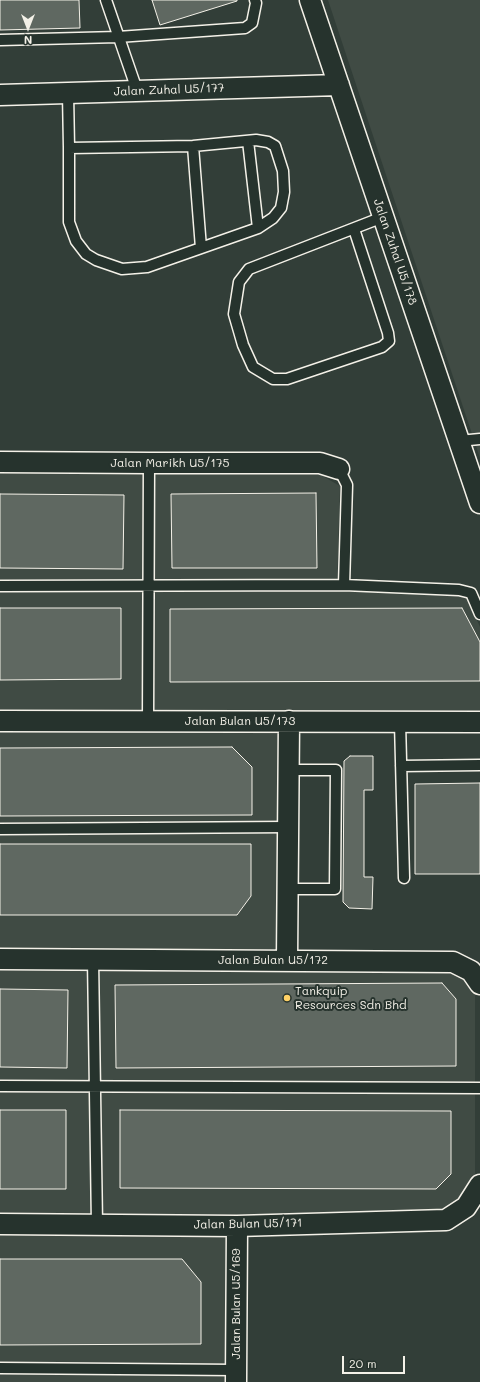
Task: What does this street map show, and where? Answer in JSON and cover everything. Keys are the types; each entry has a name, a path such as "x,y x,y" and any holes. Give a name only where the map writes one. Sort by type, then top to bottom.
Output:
{"street":[{"name":"Jalan Zuhal U5/178","path":"310,0 480,503"},
{"name":"Jalan Zuhal U5/177","path":"0,95 339,84"},
{"name":"Jalan Marikh U5/175","path":"0,462 150,464 320,463 339,469"},
{"name":"Jalan Bulan U5/173","path":"0,721 480,722"},
{"path":"287,960 289,721"},
{"name":"Jalan Bulan U5/172","path":"0,959 452,962 470,971 480,984"},
{"name":"Jalan Bulan U5/171","path":"0,1224 236,1226 446,1220 466,1207 480,1185"},
{"name":"Jalan Bulan U5/169","path":"236,1226 236,1376"}],"lane":[{"path":"106,0 137,90"},
{"path":"0,40 118,36 245,28 252,23 256,2 255,0"},
{"path":"68,93 70,222 76,241 86,254 96,260 122,269 147,267 258,228 273,218 281,208 284,192 283,171 275,146 268,142 256,140 193,146 69,148"},
{"path":"248,141 258,228"},
{"path":"193,146 201,248"},
{"path":"354,229 388,333 389,342 382,347 287,379 273,379 253,367 243,345 234,314 239,282 249,269 384,217"},
{"path":"459,441 480,439"},
{"path":"148,721 150,464"},
{"path":"339,469 347,485 344,585"},
{"path":"0,586 344,585 458,590 470,593 480,614"},
{"path":"400,722 404,878"},
{"path":"401,766 480,765"},
{"path":"287,889 335,889 336,770 289,770"},
{"path":"0,829 288,827"},
{"path":"94,959 97,1225"},
{"path":"0,1086 480,1088"},
{"path":"0,1368 236,1376"}],"shaded area":[{"path":"328,0 480,0 480,458"},
{"path":"0,471 319,474 340,486 337,591 451,594 467,598 480,627 480,714 283,714 279,967 449,969 464,978 475,989 475,1178 461,1199 444,1211 229,1219 224,1382 0,1382"}],"building":[{"path":"0,0 79,0 80,28 0,30"},
{"path":"152,0 237,0 237,1 160,25"},
{"path":"316,493 317,568 172,568 171,494"},
{"path":"0,494 124,495 123,569 0,568"},
{"path":"0,608 121,608 121,679 0,680"},
{"path":"462,608 480,642 480,681 170,682 170,609"},
{"path":"232,747 252,767 252,815 0,816 0,748"},
{"path":"350,756 373,756 373,790 364,790 364,877 373,877 372,909 349,908 343,902 344,761"},
{"path":"480,783 480,874 415,874 415,784"},
{"path":"0,844 251,844 251,896 237,915 0,915"},
{"path":"442,983 456,999 456,1066 116,1068 115,985"},
{"path":"0,989 68,990 67,1068 0,1067"},
{"path":"0,1110 66,1110 66,1189 0,1189"},
{"path":"120,1110 451,1111 451,1174 436,1189 120,1188"},
{"path":"0,1259 182,1259 201,1282 201,1344 0,1345"}],"place":[{"name":"Tankquip Resources Sdn Bhd","path":"287,998"}]}
